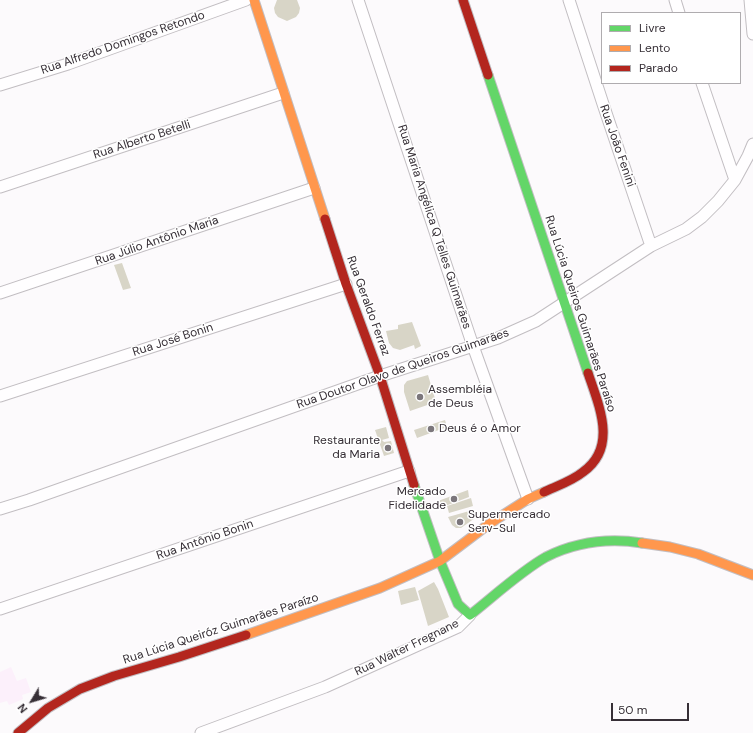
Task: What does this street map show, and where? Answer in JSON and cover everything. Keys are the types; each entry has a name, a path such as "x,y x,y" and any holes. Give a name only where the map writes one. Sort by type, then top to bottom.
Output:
{"street":[{"name":"Rua Alfredo Domingos Retondo","path":"0,85 68,64 246,0"},
{"name":"Rua Geraldo Ferraz","path":"254,0 314,188 346,284 380,376 409,471 440,561 458,604 470,615"},
{"name":"Rua Maria Angélica Q Telles Guimarães","path":"358,0 473,346 528,499"},
{"name":"Rua Lúcia Queiros Guimarães Paraíso","path":"440,561 489,524 528,499 571,480 584,472 599,456 603,443 603,425 596,397 462,0"},
{"name":"Rua João Fenini","path":"569,0 651,246"},
{"path":"675,0 679,12"},
{"path":"751,3 753,34"},
{"path":"702,84 735,180"},
{"name":"Rua Alberto Betelli","path":"0,187 283,92"},
{"name":"Rua Doutor Olavo de Queiros Guimarães","path":"0,509 36,498 380,376 498,338 536,321 651,246 686,229 702,217 718,201 735,180 753,144"},
{"name":"Rua Júlio Antônio Maria","path":"0,293 314,188"},
{"name":"Rua José Bonin","path":"0,396 346,284"},
{"name":"Rua Antônio Bonin","path":"0,609 409,471"},
{"name":"Rua Walter Fregnane","path":"201,733 325,687 458,626 531,567 547,557 568,548 593,542 614,540 637,542 670,547 698,554 753,575"},
{"name":"Rua Lúcia Queiróz Guimarães Paraízo","path":"18,733 48,708 80,689 114,676 187,654 353,598 404,578 440,561"}],"shaded area":[{"path":"11,667 17,681 26,678 31,692 22,695 23,699 9,705 7,701 0,703 0,672"}],"building":[{"path":"277,0 297,0 300,8 299,13 296,17 287,21 278,17 274,8"},
{"path":"122,263 131,288 123,290 114,265"},
{"path":"412,322 421,346 415,349 414,345 400,350 393,348 389,343 386,331 398,329 398,325"},
{"name":"Assembléia de Deus","path":"428,375 436,402 410,411 404,392 404,385 407,381"},
{"name":"Deus é o Amor","path":"445,420 447,427 417,438 414,430"},
{"path":"386,427 389,438 382,440 384,442 391,441 394,453 384,456 375,430"},
{"name":"Mercado Fidelidade","path":"468,490 469,497 440,508 438,501"},
{"path":"471,498 473,506 449,513 447,506"},
{"name":"Supermercado Serv-Sul","path":"473,510 475,518 461,528 456,528 452,525 448,517"},
{"path":"434,582 449,617 428,626 418,591"},
{"path":"415,587 419,600 401,605 398,591"}],"traffic: fast":[{"path":"488,75 588,373"},
{"path":"414,485 440,561 458,604 470,615 527,569 557,552 593,542 618,541 642,543"}],"traffic: slow":[{"path":"254,0 325,219"},
{"path":"246,635 380,588 440,561 489,524 528,499 544,492"},
{"path":"642,543 670,547 698,554 753,575"}],"traffic: jam":[{"path":"463,0 488,75"},
{"path":"325,219 346,284 380,376 414,485"},
{"path":"544,492 579,475 594,462 600,451 603,438 603,426 597,399 588,373"},
{"path":"18,733 48,708 80,689 114,676 246,635"}],"place":[{"name":"Assembléia de Deus","path":"420,397"},
{"name":"Deus é o Amor","path":"431,429"},
{"name":"Restaurante da Maria","path":"388,448"},
{"name":"Mercado Fidelidade","path":"454,499"},
{"name":"Supermercado Serv-Sul","path":"460,522"}]}
